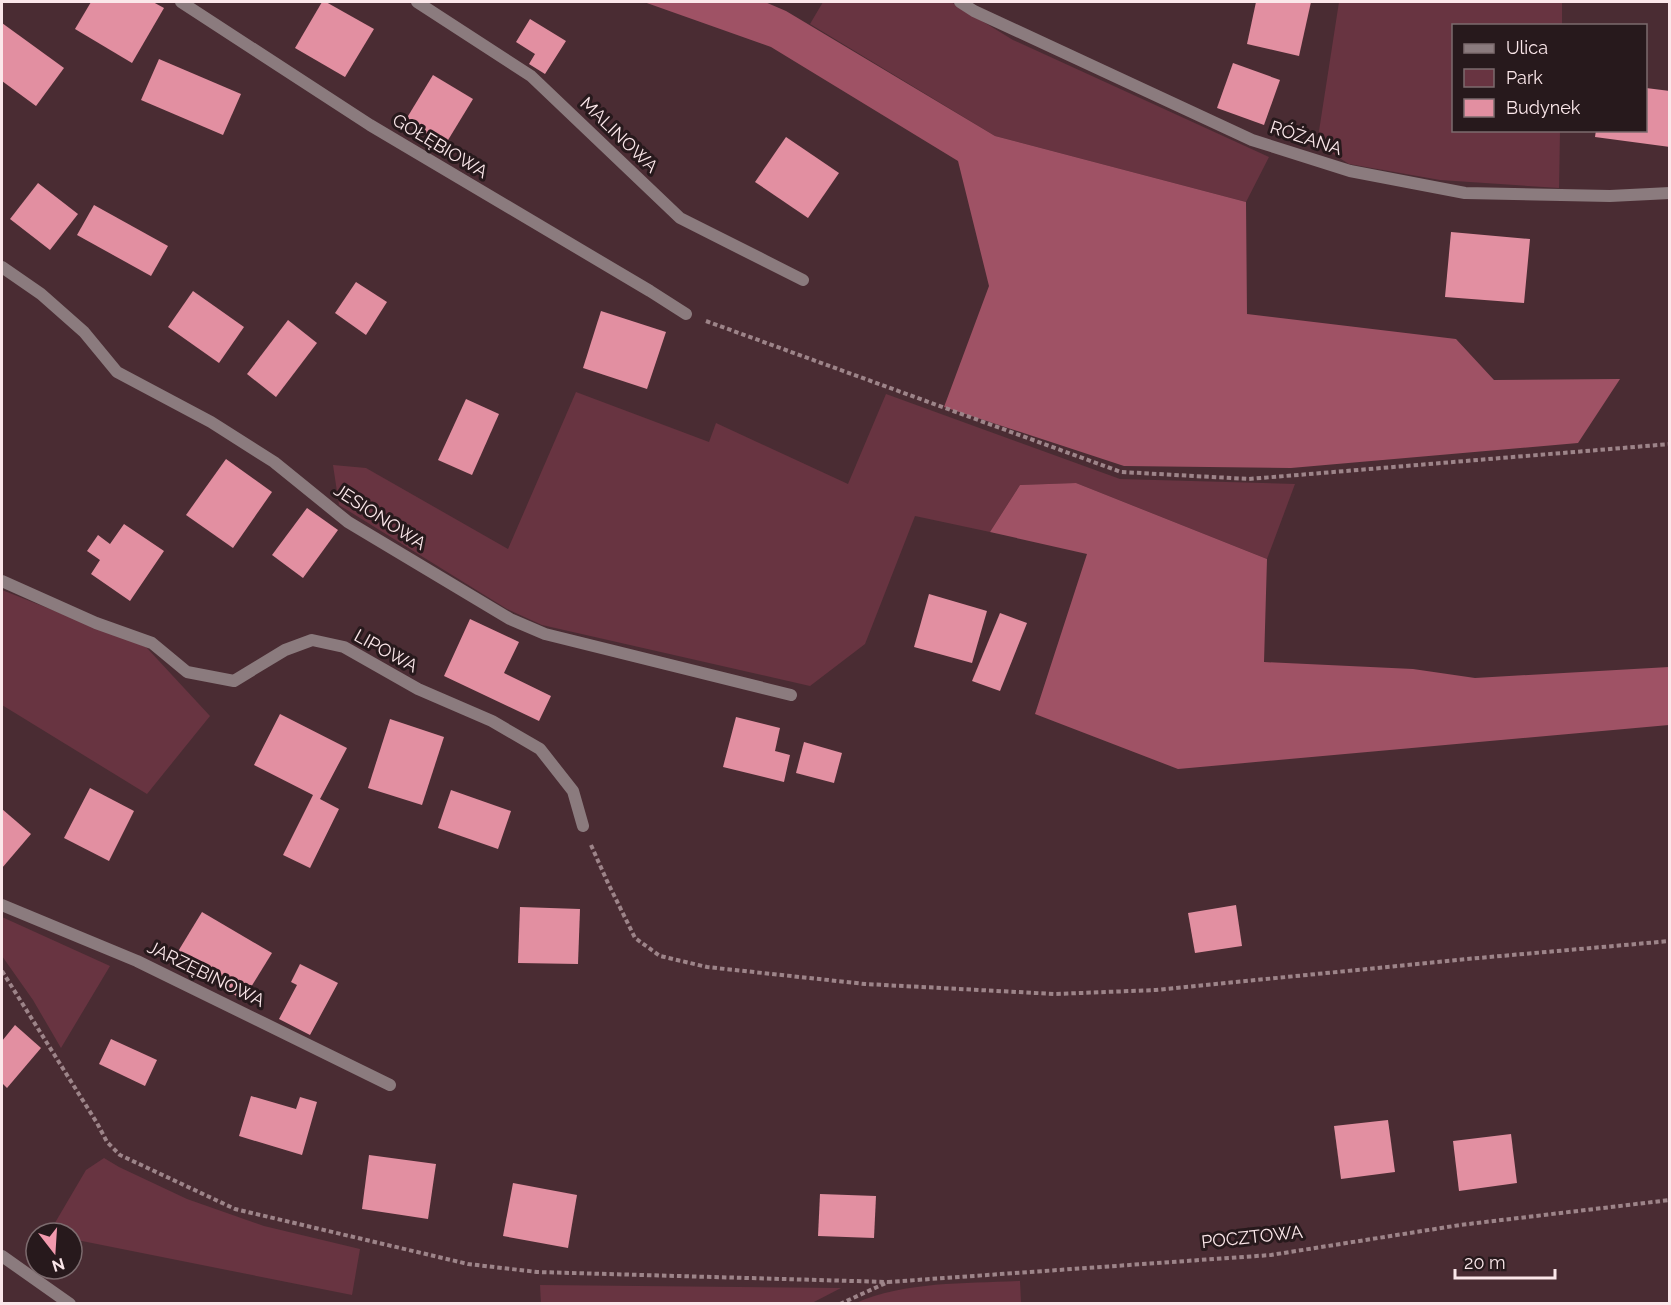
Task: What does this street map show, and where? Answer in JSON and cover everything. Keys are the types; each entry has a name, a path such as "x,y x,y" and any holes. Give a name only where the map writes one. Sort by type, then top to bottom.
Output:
{"street":[{"name":"GOŁĘBIOWA","path":"181,2 370,125 686,314"},
{"name":"MALINOWA","path":"417,2 531,76 680,218 803,280"},
{"name":"RÓŻANA","path":"960,2 974,11 1252,140 1350,171 1465,193 1610,196 1670,193"},
{"name":"JESIONOWA","path":"2,267 41,294 84,332 117,372 211,422 274,462 348,522 510,619 545,634 791,695"},
{"name":"LIPOWA","path":"2,581 96,623 152,643 187,672 234,681 285,650 312,640 344,647 418,688 492,721 540,749 573,791 583,826"},
{"name":"JARZĘBINOWA","path":"2,905 137,961 390,1085"},
{"path":"2,1256 70,1304"}],"path":[{"path":"686,314 1121,472 1249,479 1670,444"},
{"path":"583,826 635,938 660,956 707,967 854,983 1054,994 1156,990 1670,941"},
{"path":"2,971 92,1114 107,1142 120,1155 235,1209 468,1264 549,1272 888,1282"},
{"name":"POCZTOWA","path":"840,1304 888,1282 1271,1255 1460,1225 1670,1200"}],"green space":[{"path":"823,2 951,2 1013,40 1269,157 1246,202 995,136 810,24"},
{"path":"1339,2 1562,2 1562,24 1452,24 1452,132 1560,132 1559,188 1440,180 1349,164 1317,144"},
{"path":"576,392 709,442 716,423 848,484 886,394 1120,479 1295,484 1267,559 1076,483 1020,485 990,532 915,516 865,644 810,686 542,625 507,609 339,505 333,465 366,468 508,549"},
{"path":"2,590 146,647 210,716 147,794 2,705"},
{"path":"2,917 110,966 61,1048 33,1000 2,956"},
{"path":"104,1158 187,1199 264,1226 360,1249 352,1295 84,1241 84,1221 56,1221 86,1170"},
{"path":"1020,1281 1021,1302 1007,1304 856,1303 875,1296 916,1287"},
{"path":"540,1285 841,1288 812,1303 541,1304"}],"shaded area":[{"path":"644,2 765,2 786,11 995,136 1246,202 1247,314 1456,339 1494,380 1620,379 1578,443 1291,468 1124,466 944,407 989,286 958,161 771,47"},
{"path":"1076,483 1267,559 1264,662 1413,669 1475,678 1669,667 1669,725 1178,769 1035,714 1087,554 990,532 1020,485"}],"building":[{"path":"91,2 153,2 164,8 132,63 75,29"},
{"path":"322,2 326,2 374,29 345,77 295,48"},
{"path":"1256,2 1311,2 1299,56 1247,44"},
{"path":"530,19 566,41 545,74 529,64 535,54 516,42"},
{"path":"2,23 64,68 36,106 2,81"},
{"path":"159,59 241,94 223,135 141,100"},
{"path":"1233,63 1280,80 1264,125 1217,108"},
{"path":"433,75 473,99 445,145 405,121"},
{"path":"1647,88 1670,91 1670,147 1595,137 1596,132 1647,132"},
{"path":"786,137 839,173 808,218 755,182"},
{"path":"38,183 78,214 50,250 10,219"},
{"path":"94,205 168,246 151,276 77,235"},
{"path":"1451,232 1530,239 1524,303 1445,297"},
{"path":"356,282 387,302 366,335 335,313"},
{"path":"193,291 244,327 219,363 168,327"},
{"path":"601,311 666,332 647,389 583,368"},
{"path":"288,320 317,343 276,397 247,374"},
{"path":"466,399 499,414 472,475 438,460"},
{"path":"226,459 272,492 233,548 186,515"},
{"path":"307,508 338,530 303,578 272,555"},
{"path":"124,524 164,551 130,601 91,574 100,560 87,551 98,535 110,544"},
{"path":"929,594 987,611 972,663 914,647"},
{"path":"1000,613 1027,623 1000,691 972,681"},
{"path":"470,619 519,642 504,673 551,696 539,721 444,676"},
{"path":"280,714 347,748 320,799 339,809 310,868 283,855 313,795 254,765"},
{"path":"736,717 780,728 775,751 790,755 784,782 723,767"},
{"path":"390,719 444,737 422,805 368,788"},
{"path":"804,742 842,753 834,783 796,773"},
{"path":"90,788 134,811 109,861 64,838"},
{"path":"451,790 511,811 498,849 438,828"},
{"path":"2,809 31,834 2,868"},
{"path":"1236,905 1242,946 1195,953 1188,913"},
{"path":"520,907 580,909 578,964 518,963"},
{"path":"202,912 272,953 243,1000 174,958"},
{"path":"300,964 338,983 310,1035 279,1019 297,985 291,982"},
{"path":"15,1025 41,1048 7,1088 2,1083 2,1041"},
{"path":"111,1039 157,1060 145,1086 99,1064"},
{"path":"251,1096 296,1109 300,1097 317,1102 302,1155 239,1136"},
{"path":"1388,1120 1395,1172 1341,1179 1334,1126"},
{"path":"1511,1134 1517,1183 1459,1191 1453,1141"},
{"path":"369,1155 436,1164 428,1219 362,1209"},
{"path":"513,1183 577,1195 568,1248 503,1236"},
{"path":"820,1194 876,1196 874,1238 818,1236"}]}
